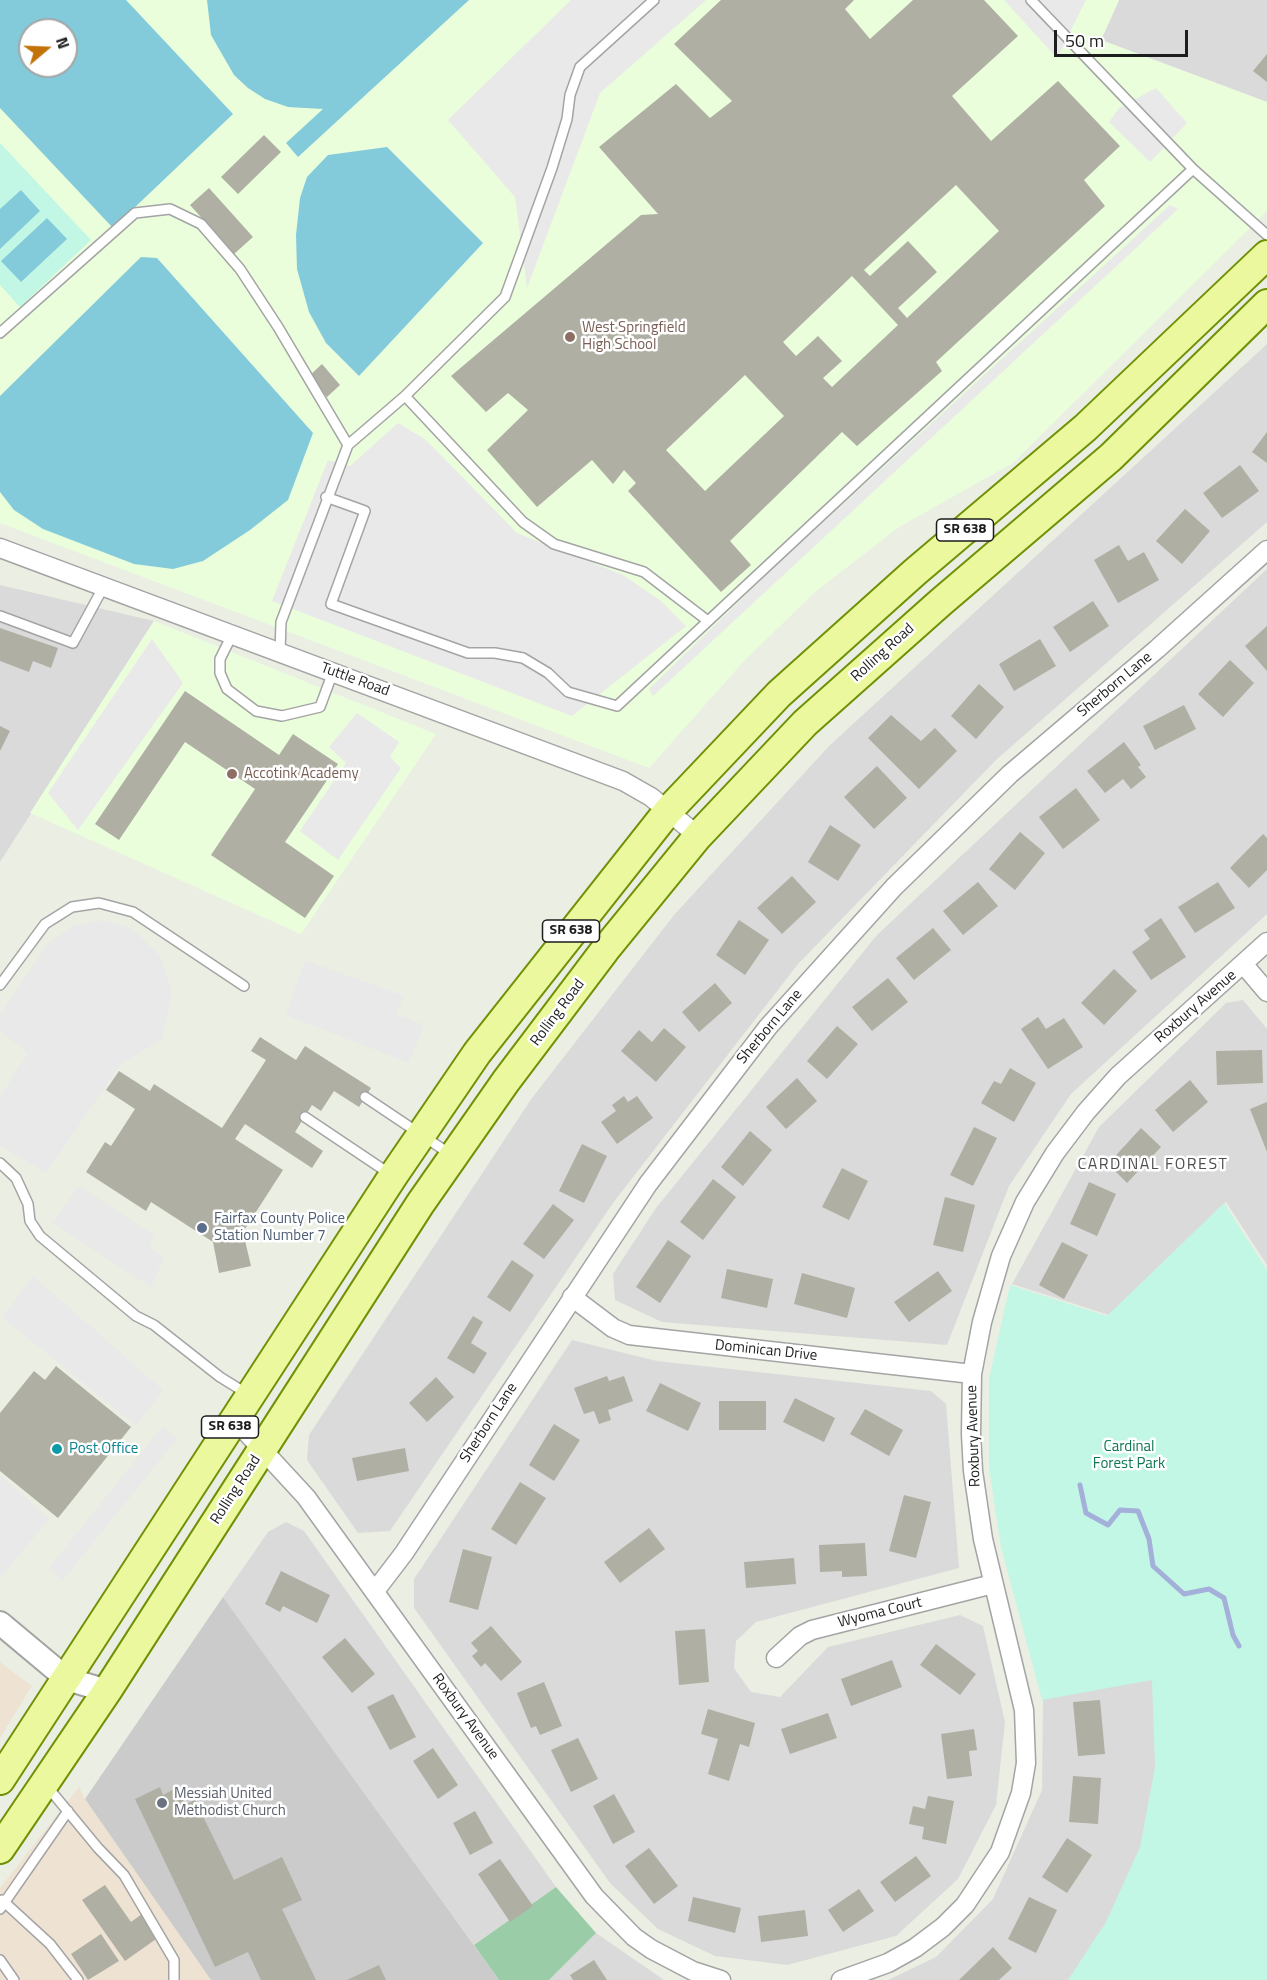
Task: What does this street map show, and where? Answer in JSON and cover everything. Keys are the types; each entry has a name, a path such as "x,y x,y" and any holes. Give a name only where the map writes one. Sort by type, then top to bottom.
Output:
{"main road":[{"name":"SR 638","path":"0,1780 421,1134 477,1053 668,811 778,694 915,572 1085,428 1267,255"},
{"name":"Rolling Road","path":"0,1849 107,1691 453,1156 506,1081 605,950 698,836 805,723 941,602 1112,457 1267,304"}],"street":[{"name":"Tuttle Road","path":"0,550 104,586 623,781 651,796 698,836"},
{"name":"Sherborn Lane","path":"375,1591 404,1553 648,1184 705,1106 768,1027 849,934 1010,774 1156,650 1267,550"},
{"name":"Roxbury Avenue","path":"842,1980 888,1963 915,1948 943,1927 964,1905 985,1879 1000,1852 1013,1820 1026,1763 1024,1710 983,1539 973,1471 972,1374 982,1322 1001,1257 1025,1203 1055,1153 1086,1112 1118,1076 1267,942"},
{"path":"1244,965 1267,992"},
{"name":"Dominican Drive","path":"572,1297 613,1328 629,1335 972,1374"},
{"name":"Roxbury Avenue","path":"235,1420 306,1497 594,1896 634,1937 651,1949 693,1971 721,1980"},
{"name":"Wyoma Court","path":"776,1658 800,1636 812,1630 993,1584"},
{"path":"0,1623 67,1679 107,1691"}],"lane":[{"path":"280,652 281,622 326,497 348,445 405,396 505,297 552,168 567,118 570,95 580,67 654,0"},
{"path":"1031,0 1193,169 1267,236"},
{"path":"326,497 365,511 331,604 468,653 495,653 523,658 548,673 568,692 617,706 1193,169"},
{"path":"0,333 135,213 170,209 201,224 240,269 278,327 348,445"},
{"path":"405,396 523,522 554,544 644,572 708,621"},
{"path":"0,616 74,643 104,586"},
{"path":"232,635 220,659 220,673 227,688 256,711 282,716 320,707 333,672"},
{"path":"0,985 45,924 72,907 99,903 133,912 244,986"},
{"path":"365,1096 453,1156"},
{"path":"305,1117 393,1176"},
{"path":"0,1163 16,1178 28,1203 30,1221 40,1236 136,1316 154,1325 220,1377 251,1396"},
{"path":"45,1783 124,1875 174,1960 174,1980"},
{"path":"68,1811 1,1903 50,1944 78,1980"},
{"path":"0,1960 14,1980"}],"shaded area":[{"name":"West Springfield High School","path":"0,0 1119,0 1101,40 1267,102 1267,211 1013,463 899,527 815,592 744,661 649,768 0,523"},
{"path":"0,0 126,0 233,114 113,228 0,108"},
{"path":"207,0 469,0 298,157 286,143 323,109 288,107 265,99 234,75 211,35"},
{"path":"571,0 706,0 600,93 527,288 515,197 448,120"},
{"path":"1004,0 1086,0 1057,58"},
{"path":"1119,0 1267,0 1267,102 1101,40"},
{"path":"1156,88 1187,123 1150,162 1109,122 1119,108"},
{"path":"387,147 483,243 359,376 326,343 309,312 297,269 296,235 300,198 307,177 328,155"},
{"path":"21,190 40,211 0,249 0,209"},
{"path":"1170,205 1178,209 653,696 649,689 781,561"},
{"path":"47,218 67,239 21,282 1,261"},
{"path":"141,257 157,258 313,433 288,500 250,530 203,561 173,569 134,564 43,529 14,510 0,492 0,396"},
{"path":"1267,344 1267,522 996,760 798,964 613,1203 390,1531 358,1533 307,1460 309,1435 532,1098 674,915 829,746"},
{"path":"398,423 426,440 517,533 623,575 661,601 686,626 572,716 272,601 328,460 350,466"},
{"path":"1267,569 1267,914 1071,1094 1009,1186 947,1345 662,1322 615,1300 613,1274 656,1208 877,935"},
{"path":"0,585 154,621 0,862"},
{"name":"Accotink Academy","path":"154,621 436,734 301,934 30,813"},
{"path":"152,639 183,683 78,830 48,793"},
{"path":"357,713 399,742 390,757 401,768 338,860 300,831 346,763 329,747"},
{"path":"104,920 134,930 159,955 172,992 162,1039 120,1065 46,1173 0,1145 0,1097 28,1053 0,1031 0,1014 48,944 72,926"},
{"path":"305,960 404,996 396,1014 424,1025 409,1063 286,1015"},
{"path":"1243,1000 1267,1029 1267,1265 1226,1202 1109,1315 1012,1284 1099,1127 1226,1003"},
{"path":"79,1186 154,1235 150,1248 164,1258 151,1287 52,1223"},
{"path":"33,1276 163,1390 136,1426 2,1317"},
{"path":"572,1340 657,1361 931,1391 946,1404 959,1568 756,1622 736,1641 734,1668 751,1692 780,1697 828,1647 960,1615 983,1626 1005,1722 996,1805 958,1879 896,1936 787,1965 715,1956 658,1929 610,1883 414,1608 414,1579"},
{"path":"163,1426 177,1439 62,1581 49,1568"},
{"path":"0,1475 49,1519 0,1578"},
{"path":"286,1522 304,1531 556,1887 474,1945 223,1597 268,1532"},
{"path":"223,1597 499,1980 211,1980 85,1799"},
{"path":"0,1662 32,1686 0,1738"},
{"path":"1154,1678 1157,1766 1142,1846 1108,1921 1069,1980 888,1980 936,1957 993,1899 1042,1790 1043,1699"},
{"path":"79,1787 85,1799 211,1980 0,1980 0,1888"},
{"path":"556,1887 596,1933 549,1980 499,1980 474,1945"},
{"path":"596,1933 664,1980 549,1980"}],"green space":[{"path":"0,143 91,240 20,307 0,285"},
{"name":"Cardinal Forest Park","path":"1224,1203 1267,1270 1267,1980 1068,1980 1106,1922 1140,1847 1155,1767 1152,1680 1042,1700 1001,1547 989,1468 989,1379 1010,1285 1107,1316"}],"building":[{"path":"721,0 854,0 845,9 870,39 913,0 984,0 1018,36 952,96 991,141 1058,81 1120,146 1084,180 1105,206 936,362 942,371 857,446 842,432 730,541 751,565 721,592 628,491 636,483 624,470 613,484 592,460 537,507 487,450 528,410 508,393 486,412 451,376 641,215 658,214 599,147 676,84 710,118 732,101 674,44","holes":["956,185 999,231 907,318 898,308 937,272 908,241 870,276 864,270","852,276 898,325 832,387 823,378 842,361 818,336 796,356 783,342","745,375 784,416 705,491 666,450"]},
{"path":"1267,54 1267,82 1253,71"},
{"path":"264,135 281,152 238,194 221,177"},
{"path":"209,188 253,237 234,254 190,205"},
{"path":"322,364 340,385 327,397 308,377"},
{"path":"1267,432 1267,463 1252,452"},
{"path":"1240,465 1259,491 1222,518 1203,493"},
{"path":"1185,509 1210,531 1182,564 1156,541"},
{"path":"1119,545 1128,561 1144,552 1159,580 1118,603 1094,560"},
{"path":"1093,601 1109,626 1070,652 1053,627"},
{"path":"1267,626 1267,671 1245,646"},
{"path":"0,628 58,648 51,668 33,661 29,672 0,661"},
{"path":"1040,639 1056,666 1014,691 999,664"},
{"path":"1230,660 1254,683 1223,717 1198,694"},
{"path":"979,684 1004,707 976,739 951,716"},
{"name":"Accotink Academy","path":"185,691 279,755 293,734 338,764 285,842 334,876 305,918 211,855 255,789 185,742 119,840 95,824"},
{"path":"1184,705 1196,729 1155,750 1143,726"},
{"path":"891,715 921,741 935,728 957,751 919,789 868,738"},
{"path":"0,726 10,731 0,751"},
{"path":"1124,742 1141,765 1138,767 1146,777 1131,789 1123,779 1105,793 1087,771"},
{"path":"877,766 907,798 874,829 844,797"},
{"path":"1076,788 1100,820 1063,849 1039,817"},
{"path":"830,825 861,845 838,881 808,862"},
{"path":"1020,832 1045,853 1015,890 989,869"},
{"path":"1263,834 1267,838 1267,870 1249,888 1230,868"},
{"path":"792,876 816,902 782,934 757,908"},
{"path":"978,882 998,906 963,935 943,911"},
{"path":"1218,882 1235,908 1195,933 1178,907"},
{"path":"1161,918 1186,957 1151,980 1132,952 1150,939 1144,930"},
{"path":"739,920 769,940 745,975 716,955"},
{"path":"933,928 951,950 914,980 896,958"},
{"path":"1114,969 1137,991 1104,1025 1081,1003"},
{"path":"888,978 908,1002 872,1031 852,1007"},
{"path":"715,983 732,1003 699,1032 682,1012"},
{"path":"1038,1017 1046,1029 1064,1018 1083,1047 1048,1069 1021,1029"},
{"path":"837,1026 858,1044 827,1079 807,1061"},
{"path":"664,1028 686,1047 656,1082 621,1051 639,1030 652,1042"},
{"path":"260,1037 296,1060 305,1046 371,1088 359,1107 334,1091 321,1111 312,1105 295,1132 323,1151 312,1168 245,1124 235,1139 283,1170 243,1232 251,1266 219,1273 213,1242 151,1202 146,1211 86,1172 105,1142 111,1146 135,1109 106,1090 119,1071 150,1091 154,1084 222,1128 266,1060 251,1051"},
{"path":"1262,1050 1263,1083 1217,1085 1216,1051"},
{"path":"1010,1068 1036,1083 1014,1122 981,1103 994,1081 1001,1084"},
{"path":"797,1078 817,1101 786,1129 766,1107"},
{"path":"1190,1080 1208,1102 1173,1132 1155,1110"},
{"path":"624,1096 628,1102 637,1096 653,1118 617,1144 601,1122 616,1111 612,1105"},
{"path":"1267,1102 1267,1152 1250,1109"},
{"path":"974,1127 997,1138 973,1186 950,1175"},
{"path":"1141,1128 1161,1147 1127,1183 1108,1164"},
{"path":"750,1131 772,1150 743,1186 721,1167"},
{"path":"582,1144 607,1156 584,1203 559,1191"},
{"path":"842,1168 868,1181 849,1220 822,1207"},
{"path":"713,1179 736,1197 703,1240 680,1222"},
{"path":"1089,1182 1116,1194 1097,1236 1070,1224"},
{"path":"945,1197 975,1205 963,1252 933,1245"},
{"path":"553,1204 574,1220 544,1259 523,1244"},
{"path":"668,1240 691,1256 660,1303 636,1287"},
{"path":"1062,1242 1088,1255 1064,1299 1039,1285"},
{"path":"512,1260 534,1275 510,1312 487,1297"},
{"path":"727,1269 773,1279 767,1308 721,1298"},
{"path":"938,1271 952,1291 909,1322 894,1302"},
{"path":"802,1273 855,1288 847,1318 794,1304"},
{"path":"473,1316 483,1322 471,1343 487,1353 474,1374 447,1358"},
{"name":"Post Office","path":"56,1366 131,1427 58,1518 0,1471 0,1413 34,1371 45,1380"},
{"path":"607,1376 609,1381 624,1376 633,1401 608,1410 611,1420 599,1424 594,1411 584,1414 574,1388"},
{"path":"436,1377 454,1397 427,1422 409,1403"},
{"path":"660,1383 701,1403 688,1431 646,1411"},
{"path":"795,1398 835,1418 824,1442 783,1422"},
{"path":"719,1401 766,1401 766,1430 719,1430"},
{"path":"865,1409 903,1430 889,1456 850,1434"},
{"path":"554,1424 580,1440 554,1481 529,1465"},
{"path":"405,1448 409,1471 357,1481 352,1458"},
{"path":"520,1482 546,1498 516,1545 491,1529"},
{"path":"904,1495 931,1502 916,1558 889,1551"},
{"path":"649,1528 665,1549 620,1583 604,1562"},
{"path":"865,1543 867,1576 842,1577 842,1571 820,1572 819,1545"},
{"path":"463,1549 492,1557 478,1610 449,1602"},
{"path":"794,1558 796,1584 746,1588 744,1562"},
{"path":"281,1571 330,1595 317,1623 283,1606 280,1612 265,1604"},
{"path":"491,1626 522,1662 501,1681 485,1663 481,1667 472,1656 478,1651 471,1643"},
{"path":"705,1629 709,1682 679,1685 675,1631"},
{"path":"345,1638 375,1674 352,1693 322,1657"},
{"path":"936,1644 976,1674 960,1695 920,1665"},
{"path":"892,1660 902,1687 851,1706 841,1679"},
{"path":"544,1682 562,1726 540,1735 536,1726 531,1728 517,1693"},
{"path":"393,1694 416,1737 390,1750 367,1707"},
{"path":"1100,1700 1105,1754 1078,1756 1073,1702"},
{"path":"708,1709 755,1723 749,1747 740,1744 729,1781 708,1774 718,1739 701,1734"},
{"path":"828,1713 837,1738 790,1754 781,1729"},
{"path":"974,1729 977,1750 969,1751 972,1776 947,1779 941,1734"},
{"path":"578,1738 598,1779 571,1792 551,1750"},
{"path":"433,1748 458,1785 438,1799 413,1761"},
{"path":"1073,1776 1101,1778 1098,1824 1069,1822"},
{"path":"160,1787 163,1795 178,1787 186,1804 195,1800 234,1880 282,1857 302,1900 282,1909 316,1980 261,1980 248,1952 215,1967 135,1799"},
{"path":"614,1794 635,1832 613,1844 593,1806"},
{"path":"928,1796 954,1801 946,1844 922,1839 924,1827 909,1824 913,1806 925,1809"},
{"path":"475,1811 493,1843 470,1855 453,1823"},
{"path":"1067,1838 1092,1855 1067,1893 1042,1877"},
{"path":"649,1848 678,1886 654,1904 625,1866"},
{"path":"916,1856 931,1876 895,1902 880,1882"},
{"path":"500,1859 533,1906 510,1922 478,1874"},
{"path":"105,1885 131,1922 142,1914 159,1937 125,1961 82,1900"},
{"path":"859,1889 874,1911 843,1932 828,1910"},
{"path":"693,1897 741,1908 735,1933 688,1921"},
{"path":"1029,1897 1057,1910 1036,1953 1008,1939"},
{"path":"805,1910 808,1936 761,1942 758,1916"},
{"path":"101,1934 119,1961 88,1980 71,1954"},
{"path":"993,1947 1012,1968 999,1980 959,1980"},
{"path":"594,1960 607,1980 573,1980 570,1975"},
{"path":"379,1965 386,1980 347,1980"}],"waterway":[{"path":"1080,1485 1086,1513 1108,1525 1120,1510 1138,1511 1149,1539 1153,1566 1184,1594 1209,1589 1224,1598 1233,1635 1239,1646"}],"place":[{"name":"West Springfield High School","path":"570,337"},
{"name":"Accotink Academy","path":"232,774"},
{"name":"Fairfax County Police Station Number 7","path":"202,1228"},
{"name":"Post Office","path":"57,1449"},
{"name":"Messiah United Methodist Church","path":"162,1803"}],"district":[{"name":"CARDINAL FOREST","path":"1153,1165"}]}
